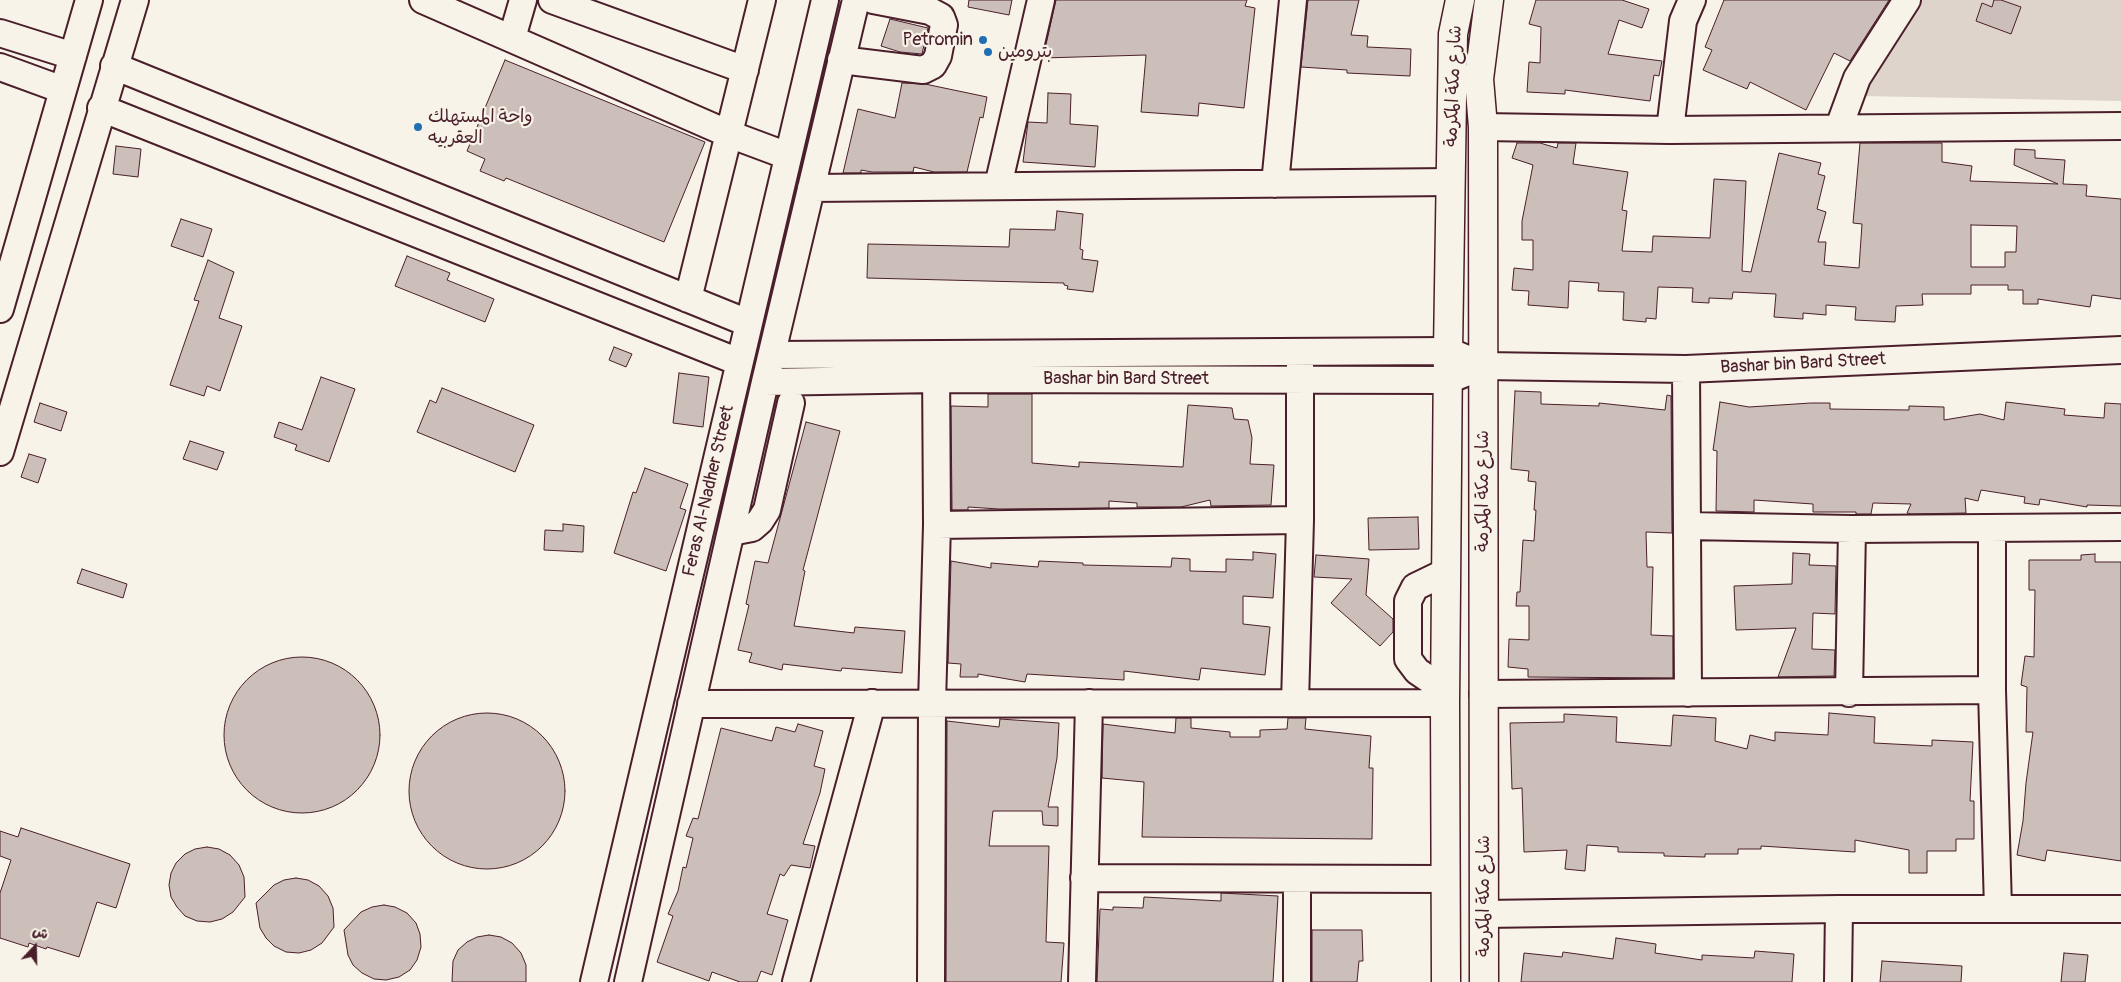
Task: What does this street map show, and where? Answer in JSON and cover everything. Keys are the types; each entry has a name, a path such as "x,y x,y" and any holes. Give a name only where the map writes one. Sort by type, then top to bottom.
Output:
{"main road":[{"name":"شارع مكة المكرمة","path":"1446,982 1445,696 1448,351 1453,34 1460,0"},
{"name":"شارع مكة المكرمة","path":"1484,982 1482,694 1484,128 1479,79 1488,0"}],"street":[{"path":"0,309 89,0"},
{"path":"0,452 7,390 135,0"},
{"path":"422,0 462,8 512,38 729,134 788,156"},
{"path":"512,38 523,0"},
{"path":"552,0 745,70"},
{"path":"688,299 762,0"},
{"name":"Feras Al-Nadher Street","path":"594,982 825,0"},
{"name":"Feras Al-Nadher Street","path":"628,982 765,382 856,0"},
{"path":"841,60 923,70 933,66 938,56 944,26 942,17 930,11 873,0"},
{"path":"998,186 1041,0"},
{"path":"1275,184 1293,0"},
{"path":"1670,130 1683,21 1692,0"},
{"path":"1838,127 1857,78 1907,0"},
{"path":"0,33 73,56"},
{"path":"114,66 748,323"},
{"path":"0,67 63,90"},
{"path":"101,108 739,362"},
{"path":"1484,128 1670,130 1838,127 2121,126"},
{"path":"811,188 1451,182"},
{"name":"Bashar bin Bard Street","path":"765,382 936,366 1300,352 1448,351 1484,366 1686,369 2121,350"},
{"path":"1295,703 1300,520 1300,352"},
{"name":"Bashar bin Bard Street","path":"772,354 936,366 1300,379 1448,380 1484,366"},
{"path":"931,982 932,703 937,526 936,366"},
{"path":"1686,369 1688,692"},
{"path":"731,532 752,528 760,521 766,510 791,403"},
{"path":"937,526 1300,520"},
{"path":"1687,526 1852,529 2121,527"},
{"path":"1849,693 1852,529"},
{"path":"1992,529 1992,690 1998,909"},
{"path":"1445,696 1417,672 1408,659 1408,610 1410,592 1414,586 1446,572"},
{"path":"1482,694 1849,693 1992,690"},
{"path":"691,704 1295,703 1445,696"},
{"path":"796,982 872,703"},
{"path":"1082,982 1089,703"},
{"path":"1084,878 1445,879"},
{"path":"1297,878 1297,982"},
{"path":"1838,982 1839,908"},
{"path":"1484,914 1839,908 2121,909"}],"shaded area":[{"path":"1920,0 2121,0 2121,101 1861,96"}],"building":[{"path":"969,0 1012,0 1009,15 968,7"},
{"path":"1056,0 1247,0 1245,6 1255,8 1244,108 1199,103 1198,116 1141,112 1146,55 1043,58"},
{"path":"1308,0 1359,0 1351,35 1368,36 1367,47 1411,49 1410,76 1347,73 1347,70 1301,67"},
{"path":"1536,0 1622,0 1649,9 1642,28 1619,20 1608,54 1662,61 1659,76 1654,75 1650,101 1565,90 1565,94 1527,92 1529,62 1540,63 1541,27 1529,24"},
{"path":"1724,0 1889,0 1850,61 1834,53 1806,110 1750,82 1747,89 1703,70 1712,50 1705,47"},
{"path":"1994,0 2001,0 2021,7 2011,34 1976,21 1982,3 1992,7"},
{"path":"890,19 928,28 922,54 900,52 881,46"},
{"path":"505,60 705,142 664,242 506,178 504,181 480,171 485,159 467,151"},
{"path":"902,83 925,84 987,97 983,118 980,117 967,172 934,172 914,167 913,172 872,172 861,170 861,173 843,173 858,109 895,118"},
{"path":"1048,93 1071,94 1070,124 1098,126 1095,167 1023,162 1028,122 1047,123"},
{"path":"1517,143 1540,143 1557,148 1558,143 1576,143 1573,164 1628,172 1622,210 1627,211 1622,251 1652,252 1653,236 1710,238 1714,179 1746,181 1742,271 1751,272 1779,153 1821,163 1818,174 1825,176 1817,209 1826,212 1818,242 1826,242 1824,265 1859,268 1862,224 1853,223 1860,143 1942,143 1942,162 1972,166 1970,181 2058,184 2014,165 2015,149 2035,150 2035,158 2065,160 2063,184 2087,185 2086,196 2121,199 2121,299 2092,295 2090,307 2038,299 2038,304 2023,304 2023,290 2008,290 2008,285 1971,285 1971,294 1922,294 1923,305 1896,306 1895,322 1855,320 1856,307 1826,305 1826,315 1803,313 1803,319 1774,317 1776,294 1733,292 1732,299 1709,298 1709,303 1692,302 1693,288 1658,287 1656,319 1646,318 1646,322 1623,320 1624,292 1598,291 1599,283 1569,281 1568,308 1528,305 1529,291 1512,290 1514,268 1533,270 1533,240 1522,240 1522,221 1533,165 1512,158","holes":["1971,225 2017,226 2016,252 2005,252 2005,267 1971,267"]},
{"path":"116,146 141,149 138,177 113,174"},
{"path":"1057,211 1083,214 1080,249 1083,250 1082,259 1098,261 1093,292 1067,289 1068,286 1064,285 1064,283 867,278 868,244 1009,247 1010,229 1055,230"},
{"path":"181,219 212,229 203,257 171,246"},
{"path":"407,256 450,273 447,280 494,299 485,322 395,286"},
{"path":"208,260 234,272 219,318 242,326 220,391 207,386 204,396 170,385 199,301 194,300"},
{"path":"614,347 632,354 626,367 609,360"},
{"path":"679,373 709,377 703,427 673,423"},
{"path":"321,377 355,389 329,462 295,450 297,445 274,437 279,422 302,430"},
{"path":"442,388 534,425 515,472 417,432 430,400 436,403"},
{"path":"1515,391 1541,392 1541,404 1599,406 1599,403 1665,410 1667,395 1671,396 1672,533 1646,532 1647,567 1653,567 1651,635 1673,636 1673,678 1528,677 1528,669 1508,667 1509,639 1529,640 1529,606 1516,606 1517,592 1520,592 1523,540 1534,541 1536,510 1534,510 1536,482 1528,481 1529,471 1511,469"},
{"path":"988,394 1032,394 1032,463 1079,467 1079,462 1183,467 1188,405 1232,408 1234,419 1248,420 1252,438 1250,464 1274,465 1271,505 1211,506 1210,500 1181,507 1137,507 1137,503 1109,501 1109,508 999,509 968,507 968,510 952,510 951,406 988,407"},
{"path":"1720,402 1749,407 1830,403 1830,409 1909,410 1909,406 1944,407 1944,420 1980,414 2004,420 2006,402 2065,409 2064,415 2104,418 2105,403 2121,404 2121,506 2087,505 2087,507 2040,499 2039,505 2024,503 2025,497 1981,490 1978,501 1965,498 1966,513 1911,514 1907,513 1911,504 1873,503 1871,514 1813,512 1813,504 1754,500 1754,512 1716,511 1717,451 1713,450"},
{"path":"40,403 67,412 61,431 34,422"},
{"path":"806,422 840,431 803,570 805,571 794,626 854,633 855,627 905,631 902,673 842,668 841,671 783,664 782,670 749,662 752,653 738,650 749,605 746,604 755,561 768,563"},
{"path":"190,441 224,452 217,470 183,459"},
{"path":"29,454 46,459 38,483 21,477"},
{"path":"645,468 688,484 680,508 686,510 666,571 614,553 633,492 636,493"},
{"path":"1418,517 1419,549 1369,550 1368,518"},
{"path":"563,524 584,526 583,552 544,550 545,530 563,531"},
{"path":"1253,552 1276,554 1273,598 1243,596 1243,624 1270,627 1265,675 1201,668 1199,680 1124,671 1124,680 1027,674 1025,682 978,674 978,677 960,677 961,664 948,663 951,561 991,568 991,563 1038,567 1039,561 1083,563 1083,565 1171,567 1172,558 1190,559 1190,571 1226,572 1226,559 1253,560"},
{"path":"1793,553 1810,554 1809,565 1836,566 1835,614 1813,613 1812,649 1835,650 1834,676 1778,677 1796,628 1736,630 1734,586 1792,584"},
{"path":"2095,554 2095,562 2121,562 2121,861 2047,850 2045,861 2017,855 2023,821 2033,732 2026,732 2027,687 2021,685 2025,656 2034,657 2035,590 2029,590 2029,560 2081,560 2081,555"},
{"path":"1316,555 1369,559 1366,595 1393,619 1393,632 1380,646 1331,603 1352,579 1314,577"},
{"path":"82,569 127,584 123,598 77,583"},
{"path":"302,657 332,663 345,670 357,680 367,692 374,705 380,735 374,765 367,778 357,790 345,800 332,807 302,813 272,807 259,800 247,790 237,778 230,765 224,735 230,705 237,692 247,680 259,670 272,663"},
{"path":"487,713 517,719 542,736 559,761 565,791 559,821 542,846 517,863 487,869 457,863 432,846 415,821 409,791 415,761 432,736 457,719"},
{"path":"1829,713 1875,717 1874,743 1932,746 1932,740 1973,742 1970,801 1974,801 1974,839 1956,839 1956,851 1927,851 1927,873 1909,873 1909,850 1855,840 1855,852 1761,846 1761,849 1738,849 1738,854 1705,854 1705,857 1664,856 1664,853 1618,852 1618,847 1587,845 1585,871 1565,869 1567,850 1524,852 1522,788 1512,789 1510,723 1564,722 1564,714 1617,717 1616,742 1671,746 1673,715 1716,718 1715,741 1747,749 1750,735 1775,741 1775,732 1828,735"},
{"path":"1176,718 1191,718 1191,728 1230,732 1230,737 1260,737 1260,730 1287,729 1288,718 1306,718 1305,729 1371,736 1369,768 1373,768 1372,839 1142,837 1144,782 1102,778 1103,724 1175,733"},
{"path":"1000,719 1059,723 1057,758 1048,807 1058,807 1058,826 1043,825 1042,811 993,811 989,846 1049,846 1046,942 1064,943 1061,982 946,982 947,721 999,727"},
{"path":"798,724 823,731 814,766 825,769 820,793 803,844 815,846 810,868 791,865 784,876 780,874 767,914 788,920 772,975 761,971 757,982 740,982 712,972 709,981 657,962 673,916 668,914 678,891 683,867 686,868 693,838 686,836 693,818 698,819 721,728 772,741 776,727 795,732"},
{"path":"21,828 130,864 116,908 97,902 79,957 47,947 46,949 29,943 28,947 0,938 0,893 11,860 0,856 0,831 18,837"},
{"path":"207,847 219,849 230,855 239,865 244,877 245,897 233,912 222,919 210,922 197,921 185,916 171,897 169,885 171,873 176,863 185,854 195,849"},
{"path":"296,878 308,880 319,886 328,896 333,908 334,927 322,943 311,950 299,953 286,952 274,946 266,938 260,928 256,903 274,885 284,880"},
{"path":"1221,893 1278,896 1273,982 1097,982 1100,909 1113,910 1113,907 1143,908 1144,897 1221,901"},
{"path":"384,905 395,907 407,913 416,923 420,934 421,947 417,960 410,970 399,977 386,980 374,979 362,973 353,965 348,955 344,930 361,912 372,907"},
{"path":"1312,930 1362,930 1363,961 1359,961 1357,982 1312,982"},
{"path":"489,935 501,937 512,943 521,953 526,965 526,982 452,982 453,961 458,950 467,942 477,937"},
{"path":"1616,938 1656,944 1655,953 1702,960 1702,955 1754,958 1755,951 1794,954 1792,982 1521,982 1524,953 1562,957 1563,952 1613,959"},
{"path":"2064,953 2088,955 2085,982 2061,982"},
{"path":"1882,961 1962,966 1961,982 1880,982"}],"place":[{"name":"Petromin","path":"983,40"},
{"name":"بترومين","path":"988,52"},
{"name":"واحة المستهلك العقربيه","path":"418,127"}]}
